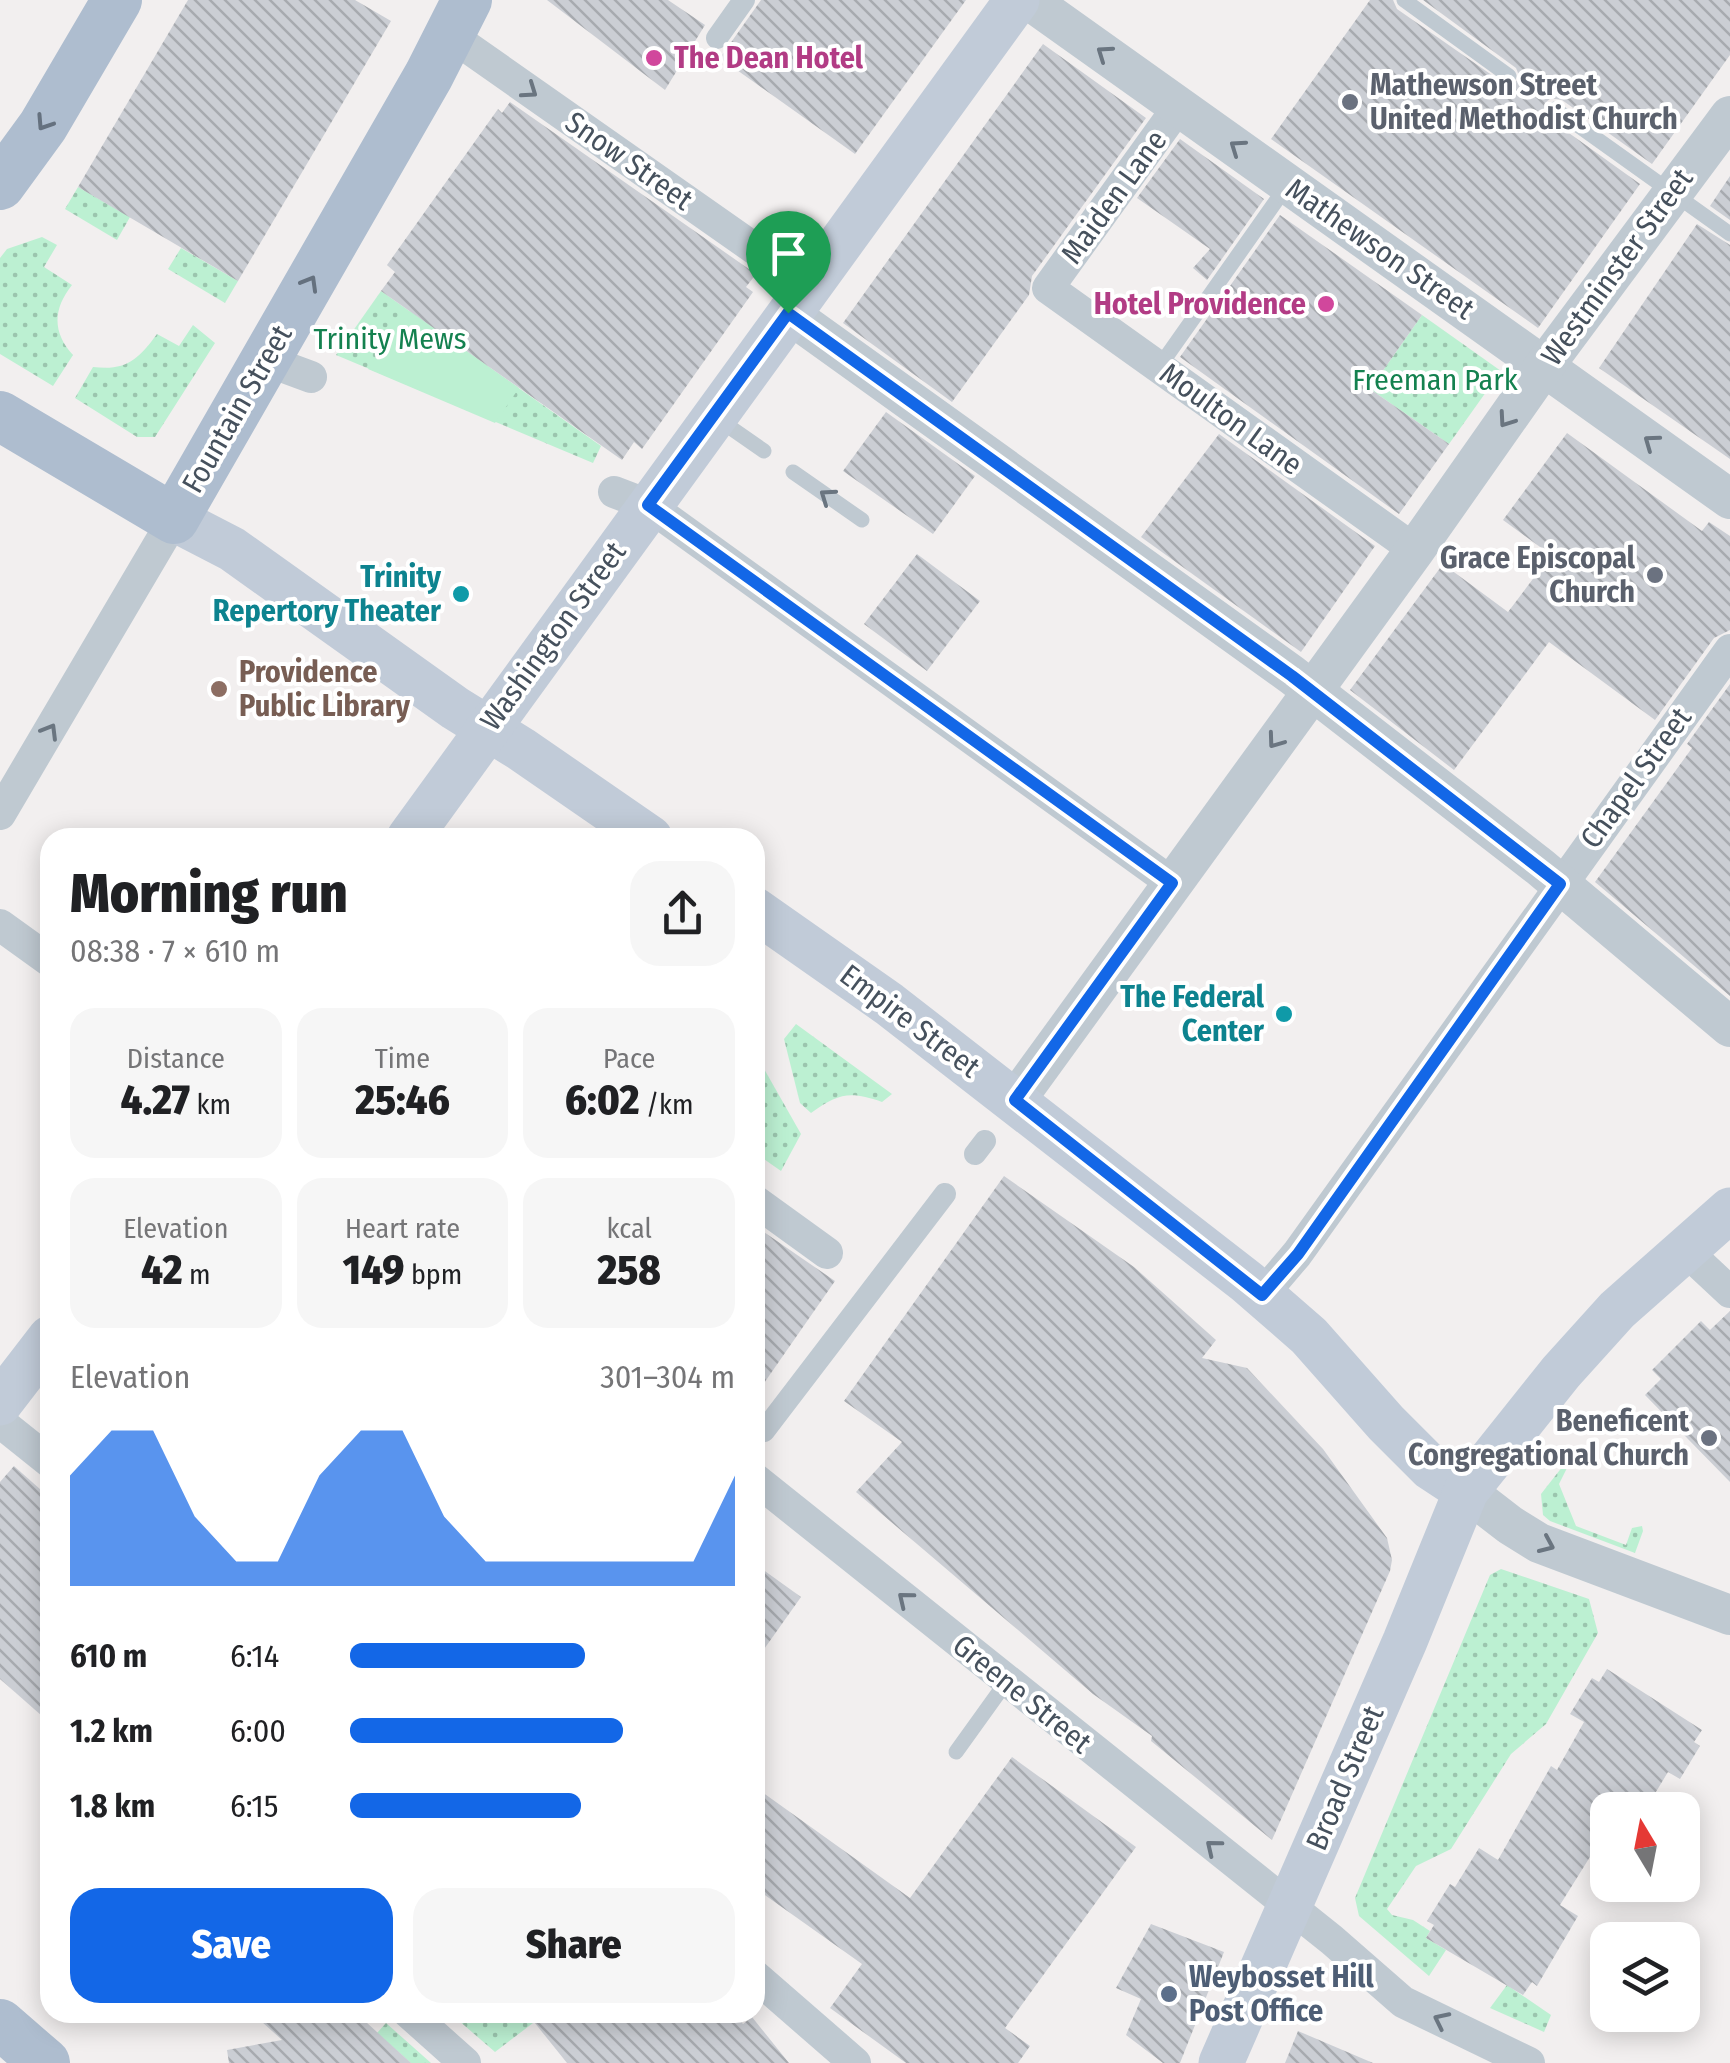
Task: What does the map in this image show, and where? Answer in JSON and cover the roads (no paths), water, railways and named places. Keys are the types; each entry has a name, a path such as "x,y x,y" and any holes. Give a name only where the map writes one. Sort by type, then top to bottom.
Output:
{"main road":[{"path":"0,185 63,94 117,0"},
{"name":"Washington Street","path":"417,828 487,727 631,499 714,416 1017,0"},
{"name":"Fountain Street","path":"174,519 458,18"},
{"path":"0,416 232,550 455,708 635,828"},
{"name":"Empire Street","path":"765,917 889,1004 1262,1295 1308,1336 1431,1468 1466,1492"},
{"name":"Broad Street","path":"1221,2063 1466,1492 1561,1372 1617,1310 1730,1210"},
{"path":"0,1404 40,1351"},
{"path":"0,2024 45,2063"}],"street":[{"path":"717,38 744,0"},
{"name":"Mathewson Street","path":"1029,0 1730,498"},
{"name":"Snow Street","path":"458,18 797,301 1312,691 1560,884 1730,1027"},
{"name":"Maiden Lane","path":"1048,288 1179,106"},
{"name":"Westminster Street","path":"1015,1100 1730,116"},
{"name":"Moulton Lane","path":"1048,288 1414,550"},
{"path":"265,360 311,377"},
{"path":"631,499 1172,883"},
{"name":"Fountain Street","path":"0,814 174,519"},
{"name":"Chapel Street","path":"1262,1295 1298,1254 1730,650"},
{"path":"0,925 40,954"},
{"path":"765,1430 945,1194"},
{"path":"765,1208 827,1252"},
{"path":"1686,1251 1730,1292"},
{"path":"0,1422 40,1454"},
{"name":"Greene Street","path":"765,1488 1404,2002 1528,2063"},
{"path":"1466,1492 1539,1542 1730,1615"},
{"path":"765,1985 854,2063"},
{"path":"420,2023 465,2063"}],"lane":[{"path":"1404,0 1509,76"},
{"path":"1555,109 1730,234"},
{"path":"1159,367 1288,184"},
{"path":"714,416 764,451"},
{"path":"793,472 862,520"},
{"path":"956,1752 1007,1681"}],"place":[{"name":"The Dean Hotel","path":"654,58"},
{"name":"Mathewson Street United Methodist Church","path":"1350,102"},
{"name":"Hotel Providence","path":"1326,304"},
{"name":"Grace Episcopal Church","path":"1655,575"},
{"name":"Trinity Repertory Theater","path":"461,594"},
{"name":"Providence Public Library","path":"219,689"},
{"name":"The Federal Center","path":"1284,1014"},
{"name":"Beneficent Congregational Church","path":"1709,1438"},
{"name":"Weybosset Hill Post Office","path":"1169,1994"}],"park label":[{"name":"Trinity Mews","path":"390,339"},
{"name":"Freeman Park","path":"1435,380"}]}
